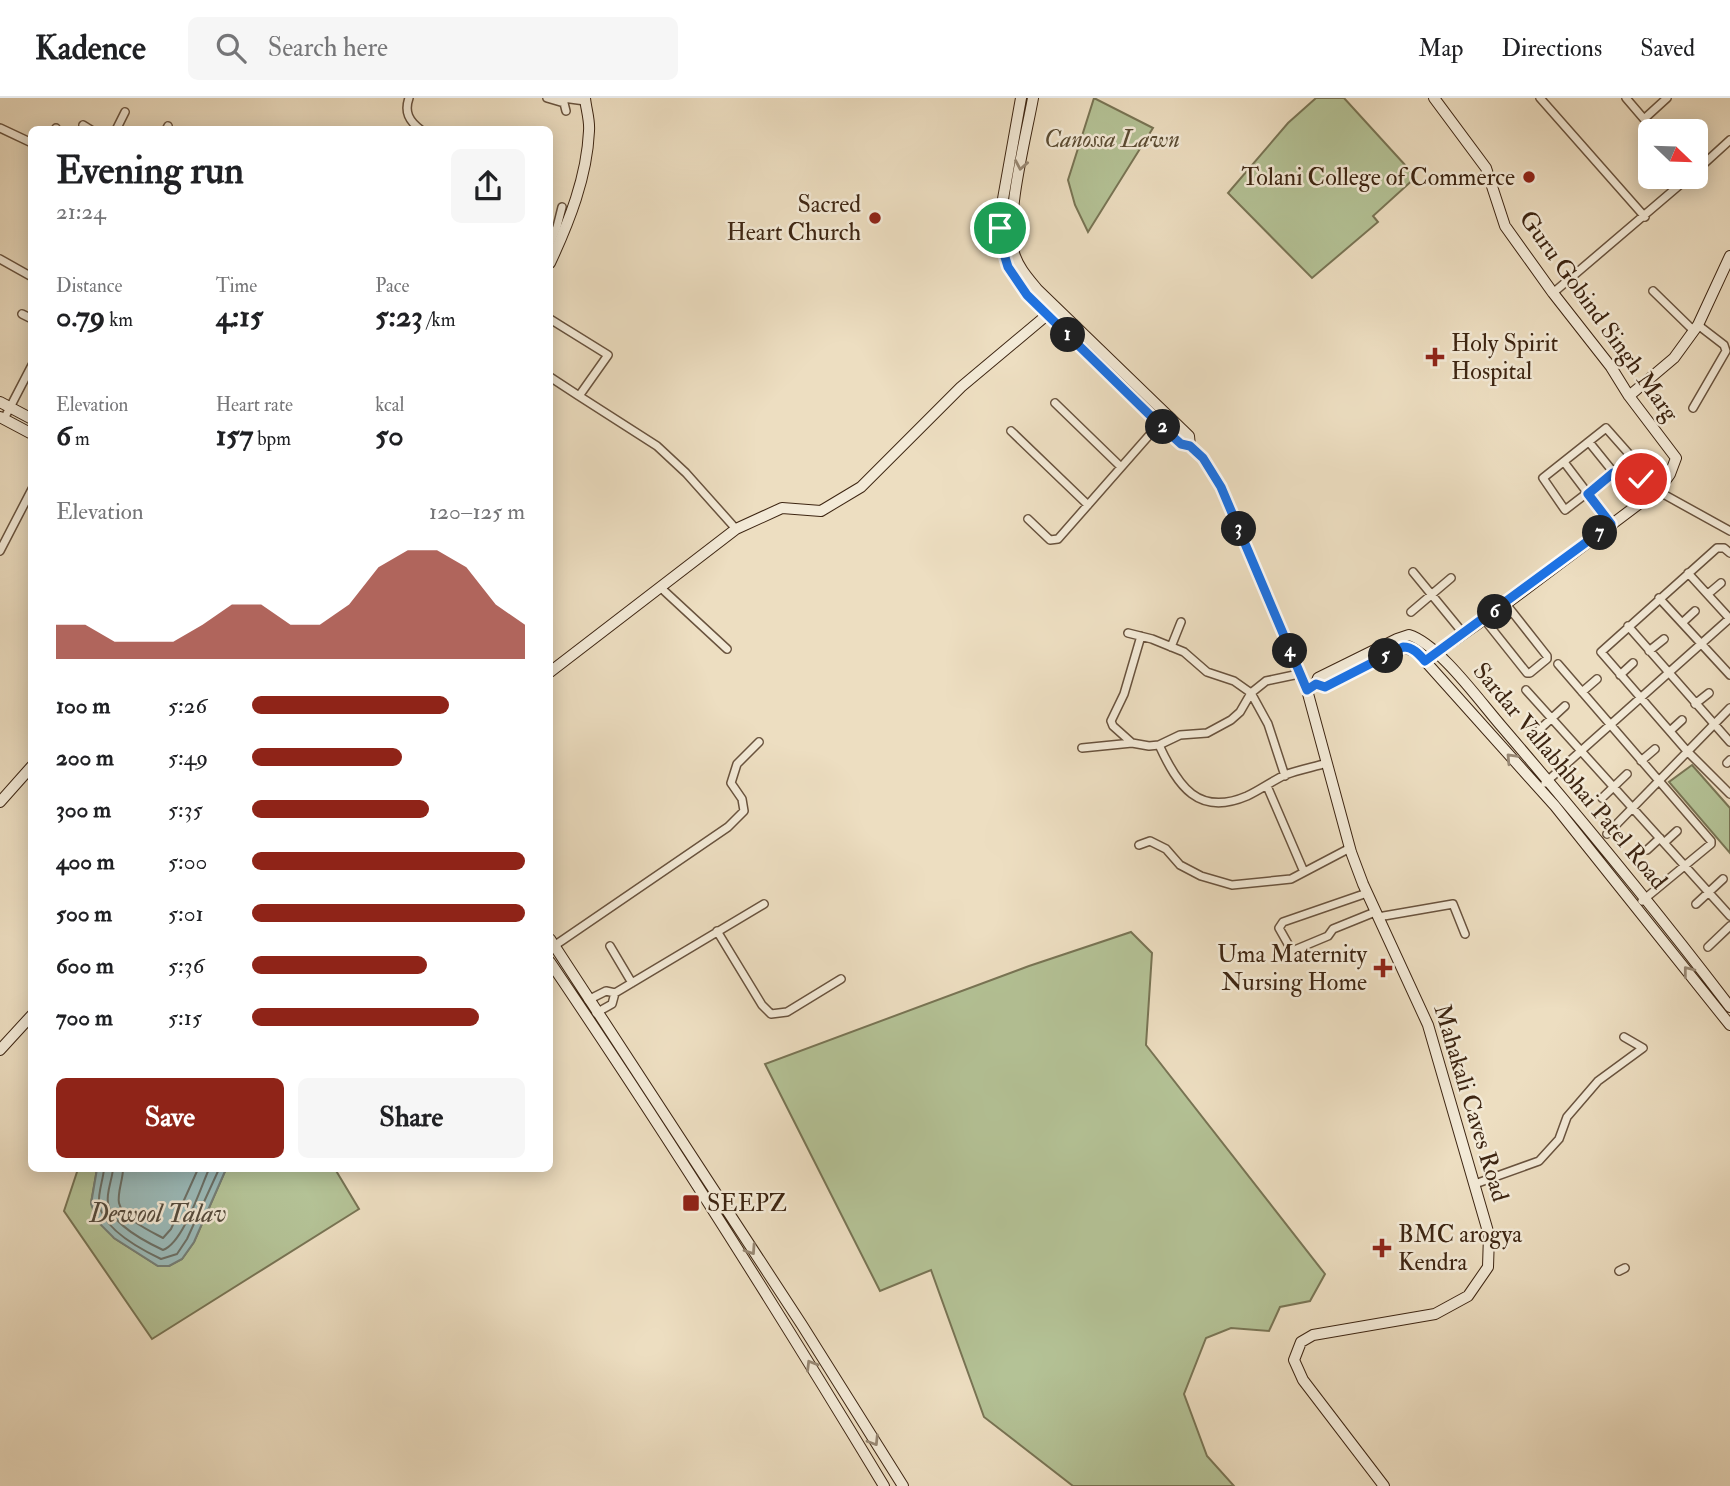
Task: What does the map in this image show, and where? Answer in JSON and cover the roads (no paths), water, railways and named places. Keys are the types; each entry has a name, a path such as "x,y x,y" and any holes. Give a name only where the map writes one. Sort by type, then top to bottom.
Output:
{"main road":[{"name":"Mahakali Caves Road","path":"1021,98 1001,210 1001,244 1008,267 1027,295 1047,315 1159,424 1181,444 1190,446 1203,458 1221,487 1299,674 1312,687 1327,763 1350,848 1376,914 1428,1025 1489,1235 1489,1267 1468,1296 1435,1314 1312,1335 1301,1342 1294,1360 1303,1380 1384,1486"},
{"name":"Mahakali Caves Road","path":"1033,98 1011,222 1014,254 1037,289 1189,436 1190,446"},
{"name":"Guru Gobind Singh Marg","path":"1425,661 1463,634 1488,623 1509,608 1611,524 1656,491 1670,474 1676,458 1505,226 1486,168 1434,98"},
{"path":"553,256 574,204 584,169 589,129 585,99"},
{"path":"1629,396 1674,358 1696,328 1730,256"},
{"path":"553,670 736,529 782,508 821,511 861,487 961,387 1047,315"},
{"path":"0,402 28,417"},
{"path":"2,418 28,432"},
{"name":"Sardar Vallabhbhai Patel Road","path":"1312,687 1318,678 1409,635 1424,642 1548,781 1646,898 1730,1007"},
{"path":"1312,687 1325,687 1403,647 1417,652 1425,661"},
{"name":"Sardar Vallabhbhai Patel Road","path":"1425,661 1539,789 1730,1025"},
{"path":"0,802 28,770"},
{"path":"553,945 802,1325 902,1486"},
{"path":"553,966 617,1060 792,1333 884,1486"},
{"path":"0,1050 28,1019"},
{"path":"792,1333 802,1325"}],"street":[{"path":"409,98 408,116 417,126"},
{"path":"547,98 564,103 566,111"},
{"path":"563,98 585,99"},
{"path":"1540,98 1645,217"},
{"path":"1626,98 1644,119 1668,98"},
{"path":"118,126 125,112"},
{"path":"0,128 28,141"},
{"path":"1708,160 1730,140"},
{"path":"1553,293 1676,189"},
{"path":"553,237 562,207"},
{"path":"0,258 28,275"},
{"path":"1653,291 1696,328 1724,345 1726,351 1693,408"},
{"path":"22,314 28,316"},
{"path":"553,321 608,355 579,396"},
{"path":"2,418 28,373"},
{"path":"553,379 657,446 686,473 736,529"},
{"path":"553,385 557,382"},
{"path":"1055,403 1121,467"},
{"path":"1028,519 1050,540 1055,541 1167,415"},
{"path":"1589,442 1627,489 1642,479 1637,463 1608,429 1589,442 1543,478 1566,511 1613,473"},
{"path":"1011,431 1088,505"},
{"path":"1564,462 1611,524"},
{"path":"1656,491 1730,531"},
{"path":"0,551 28,497"},
{"path":"1730,553 1724,548 1717,548 1601,651 1687,751 1730,794"},
{"path":"1413,572 1463,634"},
{"path":"1539,789 1730,619 1688,573"},
{"path":"1410,612 1451,578"},
{"path":"1708,594 1721,583"},
{"path":"660,587 727,649"},
{"path":"1659,598 1730,675"},
{"path":"1488,623 1527,673 1530,673 1547,659 1547,656 1509,608"},
{"path":"1682,623 1695,611"},
{"path":"1171,647 1181,622"},
{"path":"1628,626 1730,742"},
{"path":"1128,634 1184,652 1208,672 1234,681 1251,693 1268,724 1285,776"},
{"path":"1132,743 1111,721 1124,694 1141,636"},
{"path":"1649,651 1664,639"},
{"path":"1620,675 1633,663"},
{"path":"1559,664 1711,841 1711,844 1636,906"},
{"path":"1082,748 1132,743 1158,745 1180,735 1207,733 1231,720 1240,712 1251,693 1266,681 1299,674"},
{"path":"1582,692 1597,679"},
{"path":"1526,690 1730,916"},
{"path":"1695,704 1709,693"},
{"path":"1539,730 1566,706"},
{"path":"1607,834 1730,708"},
{"path":"1670,731 1682,720"},
{"path":"553,942 728,827 744,811 742,799 731,783 737,764 759,742"},
{"path":"1158,745 1193,797 1210,803 1228,803 1285,776 1327,763"},
{"path":"1641,761 1655,749"},
{"path":"1602,798 1627,774"},
{"path":"1267,786 1304,872"},
{"path":"1647,850 1677,831"},
{"path":"1139,845 1150,841 1166,849 1180,865 1201,876 1232,885 1291,879 1350,848"},
{"path":"1696,904 1723,879"},
{"path":"1367,893 1283,922 1279,928 1292,951 1328,936 1333,929 1376,914 1453,904 1465,934"},
{"path":"588,1000 606,991 615,993 764,904"},
{"path":"1708,947 1730,926"},
{"path":"717,931 762,1005 771,1014 787,1012 841,979"},
{"path":"610,946 632,983"},
{"path":"596,1013 612,1004 615,993"},
{"path":"1475,1184 1539,1161 1559,1139 1567,1117 1598,1081 1643,1048 1624,1037"}],"water":[{"name":"Dewool Talav","path":"96,1172 225,1172 194,1242 182,1259 169,1266 158,1266 114,1238 98,1222 91,1204"}],"place":[{"name":"Tolani College of Commerce","path":"1529,177"},
{"name":"Sacred Heart Church","path":"875,218"},
{"name":"Holy Spirit Hospital","path":"1435,357"},
{"name":"Uma Maternity Nursing Home","path":"1383,968"},
{"name":"SEEPZ","path":"691,1203"},
{"name":"BMC arogya Kendra","path":"1382,1248"}],"park label":[{"name":"Canossa Lawn","path":"1112,139"}]}
